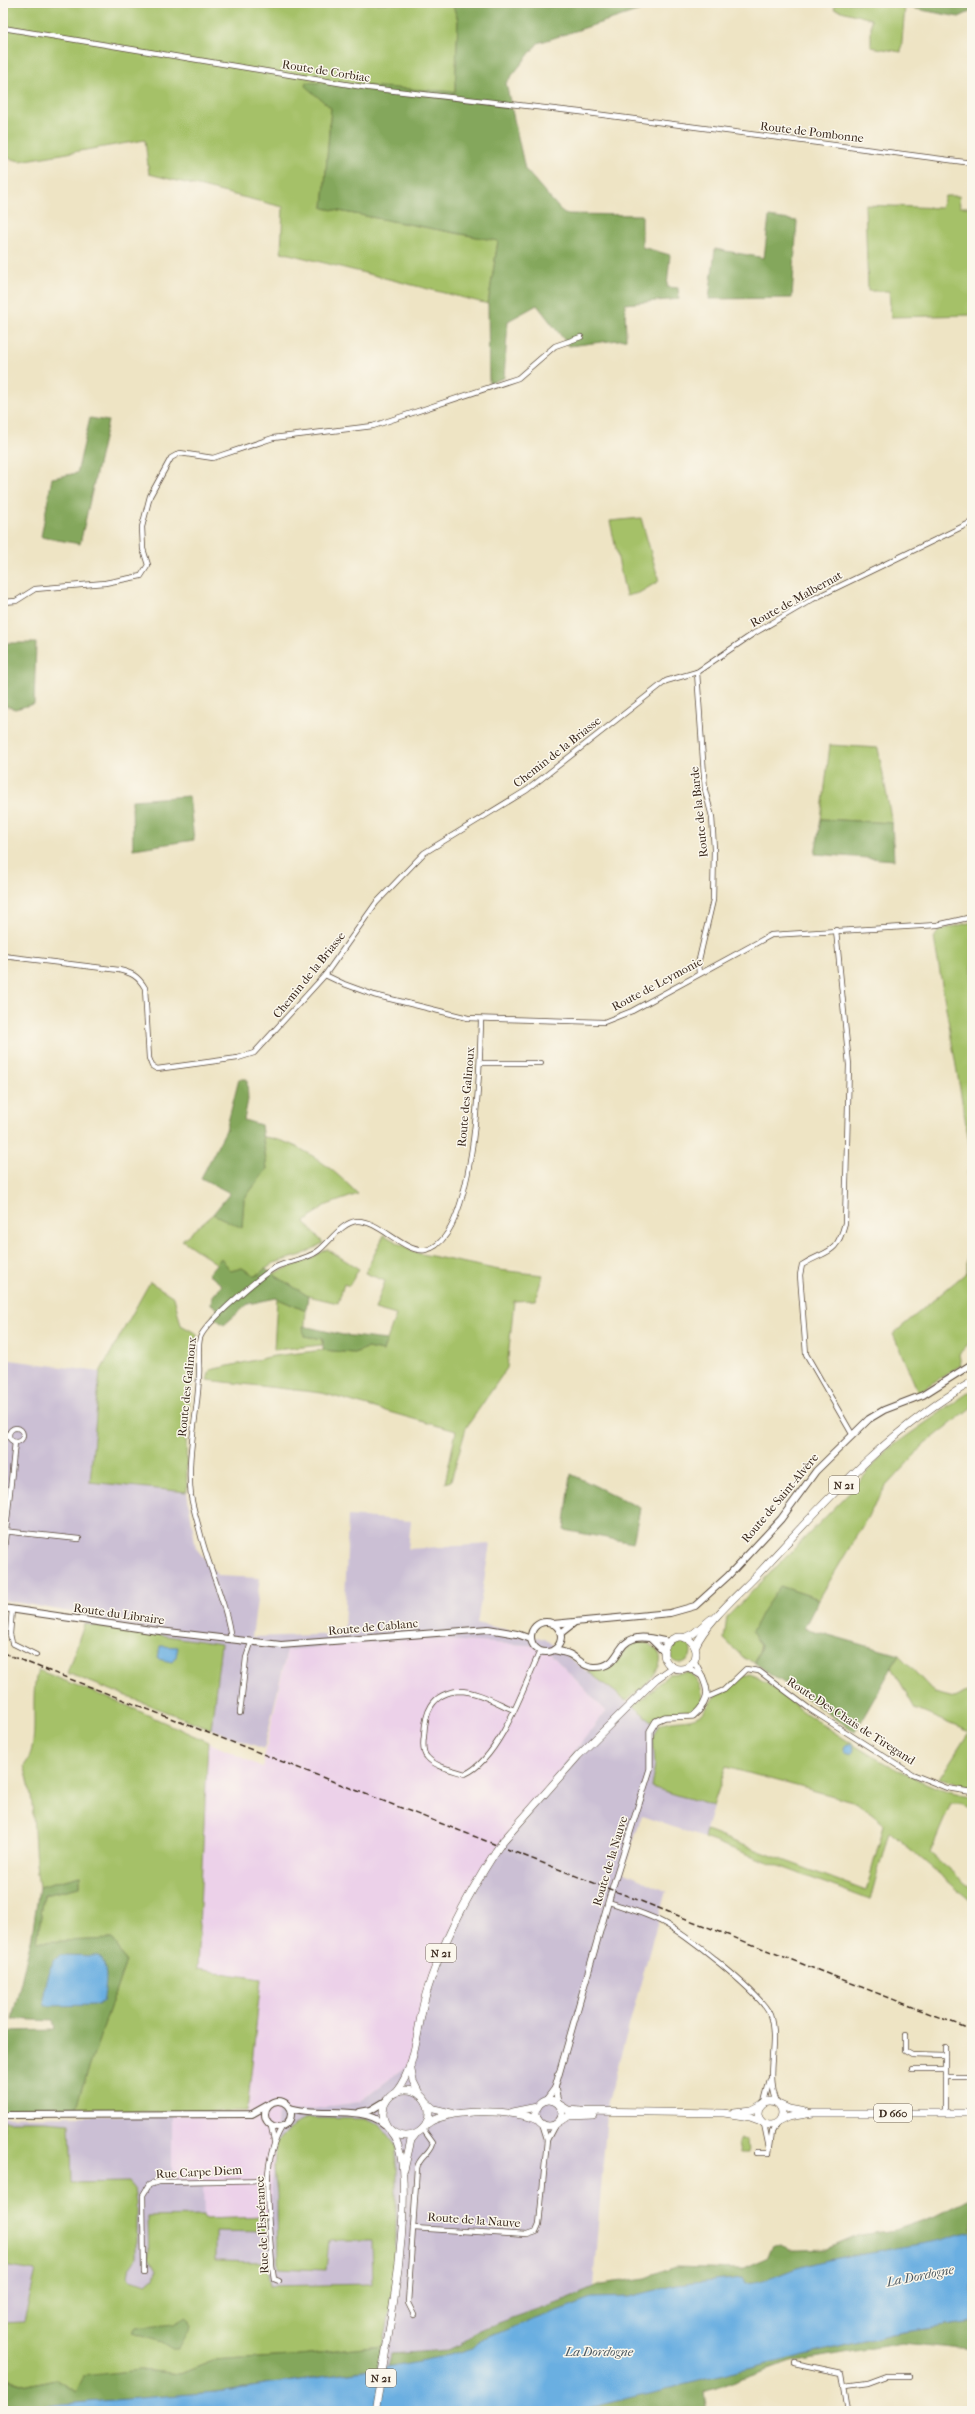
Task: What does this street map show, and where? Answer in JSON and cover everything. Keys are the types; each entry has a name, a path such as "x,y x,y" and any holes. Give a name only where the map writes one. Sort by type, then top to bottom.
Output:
{"main road":[{"name":"Route de Saint-Alvère","path":"553,1624 670,1613 695,1606 704,1600 781,1519 816,1471 869,1419 884,1410 923,1395 972,1364"},
{"name":"N 21","path":"695,1647 699,1639 730,1603 875,1453 922,1414 972,1382"},
{"name":"N 21","path":"684,1638 694,1633 730,1603"},
{"name":"Route du Libraire","path":"3,1608 231,1640"},
{"path":"554,1650 561,1637 576,1621"},
{"path":"517,1634 533,1628 540,1623 553,1624 570,1654"},
{"path":"533,1628 531,1639 533,1644 540,1651 554,1650 570,1654 586,1665 597,1668 613,1661 625,1643 632,1639 643,1637 669,1642"},
{"name":"Route de Cablanc","path":"231,1640 281,1645 488,1629 517,1634 531,1639"},
{"path":"651,1639 664,1652 667,1661 673,1667 687,1667 694,1661 695,1647 684,1638 676,1638 669,1642 664,1652"},
{"name":"N 21","path":"656,1679 667,1661"},
{"name":"N 21","path":"396,2092 410,2064 426,1994 440,1955 458,1914 496,1851 503,1841 578,1756 656,1679 673,1667"},
{"name":"N 21","path":"410,2064 413,2081 420,2095"},
{"path":"252,2114 278,2101 285,2103 290,2108 308,2113 357,2113 371,2110 386,2101 396,2092 408,2090 420,2095 434,2108 453,2113 499,2113 530,2116 540,2122 557,2123 570,2116 631,2113"},
{"path":"499,2113 538,2106 546,2100 559,2104 568,2110 631,2113 724,2113 751,2110 762,2104 778,2103 783,2113 778,2122 763,2122 750,2117 724,2113"},
{"path":"384,2124 383,2108 386,2101"},
{"path":"425,2127 429,2117 427,2103"},
{"name":"D 660","path":"778,2103 789,2110 813,2113"},
{"path":"557,2123 562,2113 559,2104"},
{"path":"762,2104 758,2113 763,2122"},
{"path":"266,2121 265,2113 268,2105"},
{"path":"538,2106 536,2113 540,2122"},
{"path":"290,2108 291,2118"},
{"path":"3,2115 252,2114 266,2121 271,2126 282,2127 291,2118 308,2113"},
{"path":"357,2113 370,2116 384,2124 391,2132 403,2137 415,2135 436,2118 453,2113"},
{"name":"D 660","path":"778,2122 788,2116 813,2113 972,2113"},
{"name":"N 21","path":"375,2411 399,2268 403,2176 400,2146 391,2132"},
{"name":"N 21","path":"403,2176 410,2145 415,2135"}],"street":[{"name":"Route de Corbiac","path":"3,28 369,88 648,121"},
{"name":"Route de Pombonne","path":"648,121 972,163"},
{"path":"3,602 16,602 35,589 105,583 141,576 148,565 143,549 142,527 150,496 171,458 180,453 213,458 273,438 373,426 518,378 554,346 581,337"},
{"name":"Route de Malbernat","path":"636,702 666,681 697,672 753,634 813,599 972,522"},
{"name":"Route de la Barde","path":"697,672 706,790 712,817 714,849 713,900 698,964 699,974"},
{"name":"Chemin de la Briasse","path":"3,956 119,970 132,973 140,978 145,988 149,1058 152,1066 157,1069 238,1058 254,1053 265,1043 325,975 376,903 424,853 527,790 636,702"},
{"name":"Route de Leymonie","path":"325,975 374,995 481,1020 604,1022 632,1011 771,935 937,925 972,917"},
{"path":"836,930 849,1065 845,1223 841,1239 830,1253 802,1265 800,1275 806,1354 852,1434"},
{"name":"Route des Galinoux","path":"231,1640 228,1618 202,1539 191,1496 192,1437 199,1375 200,1337 215,1317 268,1272 285,1263 317,1252 347,1224 356,1221 368,1223 416,1249 425,1250 443,1238 462,1199 475,1129 480,1063 481,1020"},
{"path":"480,1063 541,1063"},
{"path":"3,1560 15,1442"},
{"path":"5,1531 79,1539"},
{"path":"12,1609 10,1634 12,1643 36,1655"},
{"path":"240,1713 246,1658 251,1643"},
{"path":"514,1710 470,1692 448,1693 436,1700 425,1718 423,1747 425,1756 432,1762 465,1774 474,1770 501,1738 514,1710 540,1651"},
{"path":"694,1661 702,1677 708,1697"},
{"path":"687,1667 702,1677"},
{"name":"Route Des Chais de Tiregand","path":"708,1697 724,1690 746,1669 759,1671 811,1710 912,1774 946,1788 972,1792"},
{"name":"Route de la Nauve","path":"546,2100 554,2088 612,1889 650,1769 650,1731 656,1721 665,1717 693,1716 704,1705 708,1697"},
{"path":"609,1902 661,1921 690,1940 756,1996 769,2014 774,2035 772,2073 773,2095 778,2103"},
{"path":"906,2035 906,2051 912,2056 945,2056"},
{"path":"944,2047 945,2112"},
{"path":"912,2069 945,2069"},
{"path":"762,2104 772,2073"},
{"path":"945,2077 972,2077"},
{"path":"554,2088 559,2104"},
{"path":"540,2122 547,2140"},
{"path":"763,2122 769,2154"},
{"path":"769,2154 772,2132 778,2122"},
{"path":"547,2140 557,2123"},
{"path":"271,2126 274,2141"},
{"path":"274,2141 282,2127"},
{"path":"414,2315 408,2303 418,2164 430,2151 433,2143 425,2127"},
{"name":"Route de la Nauve","path":"413,2228 527,2235 536,2232 539,2225 547,2140"},
{"name":"Rue de l'Espérance","path":"274,2141 268,2180 272,2266 274,2279 279,2281"},
{"path":"756,2153 769,2154"},
{"name":"Rue Carpe Diem","path":"144,2273 143,2196 149,2185 158,2182 268,2180"},
{"path":"794,2363 842,2373 848,2411"},
{"path":"845,2386 867,2383 886,2376 910,2376"}],"shaded area":[{"path":"3,1359 100,1372 90,1482 187,1492 196,1548 218,1576 260,1578 252,1637 344,1634 348,1516 411,1521 408,1549 490,1544 477,1623 545,1639 663,1729 651,1787 713,1806 704,1838 642,1816 623,1872 666,1891 608,2102 592,2298 419,2362 217,2392 3,2411 3,2117 172,2115 172,2181 203,2181 204,2219 269,2217 278,2114 359,2102 410,2064 427,1992 447,1937 498,1849 606,1711 543,1646 414,1638 287,1650 264,1749 211,1729 220,1644 84,1624 81,1614 3,1600"},
{"path":"414,1638 543,1646 606,1711 498,1849 410,2064 359,2102 278,2114 270,2217 204,2219 172,2181 172,2115 246,2114 261,1980 197,1969 208,1742 262,1767 287,1650"}],"green space":[{"path":"3,3 452,3 458,20 455,92 306,83 331,108 323,208 498,241 488,304 281,252 283,207 149,174 145,140 20,161 3,157"},
{"path":"452,3 662,3 538,43 506,83 525,169 564,214 642,215 642,247 670,255 667,287 678,288 679,299 625,304 626,339 569,346 537,305 508,321 504,378 489,383 488,304 498,241 323,208 331,108 305,86 306,82 455,92 458,20"},
{"path":"836,3 903,3 905,7 901,52 871,47 871,19 834,9"},
{"path":"903,3 972,3 972,11 959,17 905,7"},
{"path":"945,196 959,196 960,207 972,207 972,315 891,317 889,291 868,291 865,205 941,208"},
{"path":"769,217 797,221 792,298 709,299 715,249 764,258"},
{"path":"90,418 108,421 80,544 41,537 52,478 77,473"},
{"path":"641,518 659,581 639,593 626,596 610,521"},
{"path":"3,643 36,643 34,704 15,709 3,705"},
{"path":"830,745 878,748 892,823 821,819"},
{"path":"189,796 194,840 133,849 132,800"},
{"path":"821,819 892,823 894,860 815,854"},
{"path":"972,922 972,1159 934,938 939,930"},
{"path":"239,1079 247,1079 248,1100 244,1120 261,1125 267,1169 244,1199 242,1228 213,1214 230,1193 201,1178 226,1130"},
{"path":"263,1137 290,1144 315,1157 358,1194 324,1206 305,1222 323,1243 302,1255 274,1263 256,1276 242,1268 231,1271 221,1259 217,1264 182,1240 213,1214 242,1227 244,1199 267,1169"},
{"path":"972,1164 972,1340 959,1354 961,1365 918,1392 893,1334 967,1272 968,1172"},
{"path":"384,1235 417,1253 499,1270 543,1275 535,1300 514,1301 507,1368 466,1428 451,1481 445,1483 456,1431 322,1393 207,1380 210,1370 274,1356 323,1350 354,1353 367,1348 383,1351 396,1315 375,1309 385,1281 365,1273"},
{"path":"327,1249 359,1269 349,1286 344,1284 338,1303 308,1296 272,1274 308,1260"},
{"path":"221,1258 231,1271 242,1268 256,1276 265,1269 308,1296 306,1311 276,1298 248,1304 224,1325 212,1316 218,1309 211,1304 212,1297 222,1285 208,1274"},
{"path":"150,1282 174,1297 181,1325 197,1334 186,1430 187,1492 90,1482 100,1372"},
{"path":"277,1298 306,1311 304,1336 323,1339 322,1345 274,1350"},
{"path":"303,1326 343,1335 387,1340 383,1351 367,1348 354,1353 323,1350 323,1339 304,1336"},
{"path":"972,1390 972,1407 925,1444 886,1486 819,1599 780,1586 755,1663 744,1658 724,1639 727,1617 852,1490 887,1450"},
{"path":"571,1474 640,1508 633,1543 564,1530"},
{"path":"780,1586 819,1599 804,1628 899,1655 855,1732 755,1663 761,1646 752,1632 762,1612"},
{"path":"84,1624 221,1644 211,1729 67,1673"},
{"path":"638,1641 653,1646 657,1650 660,1657 660,1664 657,1671 645,1685 627,1701 587,1671 608,1668 617,1661 630,1646"},
{"path":"676,1641 684,1641 691,1648 691,1656 684,1663 676,1663 669,1656 669,1648"},
{"path":"899,1655 935,1693 954,1698 969,1691 972,1694 972,1785 970,1786 939,1779 969,1732 915,1709 892,1667"},
{"path":"38,1670 128,1706 208,1742 197,1969 261,1979 247,2111 146,2112 75,2109 126,1961 112,1939 37,1943 44,1895 80,1887 80,1876 39,1887 33,1811 24,1766 29,1757 34,1734 34,1694"},
{"path":"688,1672 698,1681 701,1688 702,1700 695,1710 682,1713 665,1714 652,1721 634,1707 669,1674"},
{"path":"750,1674 772,1687 825,1726 886,1764 930,1785 972,1796 972,1808 960,1803 951,1803 930,1853 972,1889 972,1902 889,1831 870,1900 704,1838 706,1831 866,1891 884,1824 856,1802 726,1767 713,1806 651,1787 655,1765 653,1736 658,1726 663,1723 690,1719 700,1715 722,1691 741,1678"},
{"path":"80,1876 80,1887 44,1895 37,1942 113,1939 126,1961 75,2109 3,2111 3,2045 7,2031 55,2030 53,2021 12,2019 32,1936 39,1887"},
{"path":"308,2118 368,2119 380,2124 396,2145 396,2237 393,2295 382,2346 291,2356 213,2361 180,2374 140,2370 75,2392 55,2379 28,2385 3,2377 3,2322 24,2321 36,2271 3,2266 3,2121 44,2121 70,2123 72,2183 128,2182 134,2189 136,2203 136,2258 130,2266 128,2276 131,2279 147,2284 154,2278 156,2271 149,2258 148,2217 203,2216 204,2219 266,2217 266,2232 215,2231 215,2261 266,2262 270,2286 373,2284 372,2240 329,2240 326,2270 278,2268 277,2195 274,2168 276,2144 293,2125"},
{"path":"740,2137 747,2140 748,2153 740,2153 738,2142"},
{"path":"972,2198 972,2247 508,2347 388,2368 391,2354 448,2350 461,2344 479,2330 568,2298 600,2284 646,2278 675,2267 741,2269 768,2257 773,2245 780,2244 790,2250 827,2249 860,2235 895,2230 936,2216"},
{"path":"186,2317 190,2320 191,2326 179,2349 172,2349 161,2342 132,2333 136,2328 174,2324"},
{"path":"972,2322 972,2350 902,2343 791,2362 704,2393 707,2411 557,2411 891,2334"},
{"path":"382,2346 377,2369 217,2392 3,2411 3,2378 28,2385 55,2379 75,2392 83,2376 140,2370 180,2374 213,2361 291,2356"}],"water":[{"path":"160,1646 178,1647 176,1657 172,1662 158,1659"},
{"path":"849,1744 854,1749 849,1754 844,1749"},
{"path":"60,1955 99,1956 104,1965 106,1977 103,2001 98,2005 45,2006 44,1993 46,1978 52,1965"},
{"name":"La Dordogne","path":"972,2232 972,2322 891,2334 576,2411 12,2411 61,2404 217,2392 377,2369 450,2355 473,2348 480,2341 508,2329 592,2298 629,2297 676,2285 743,2278 746,2284 753,2283 820,2262 936,2241"}],"railway":[{"path":"3,1653 972,2030"}]}
